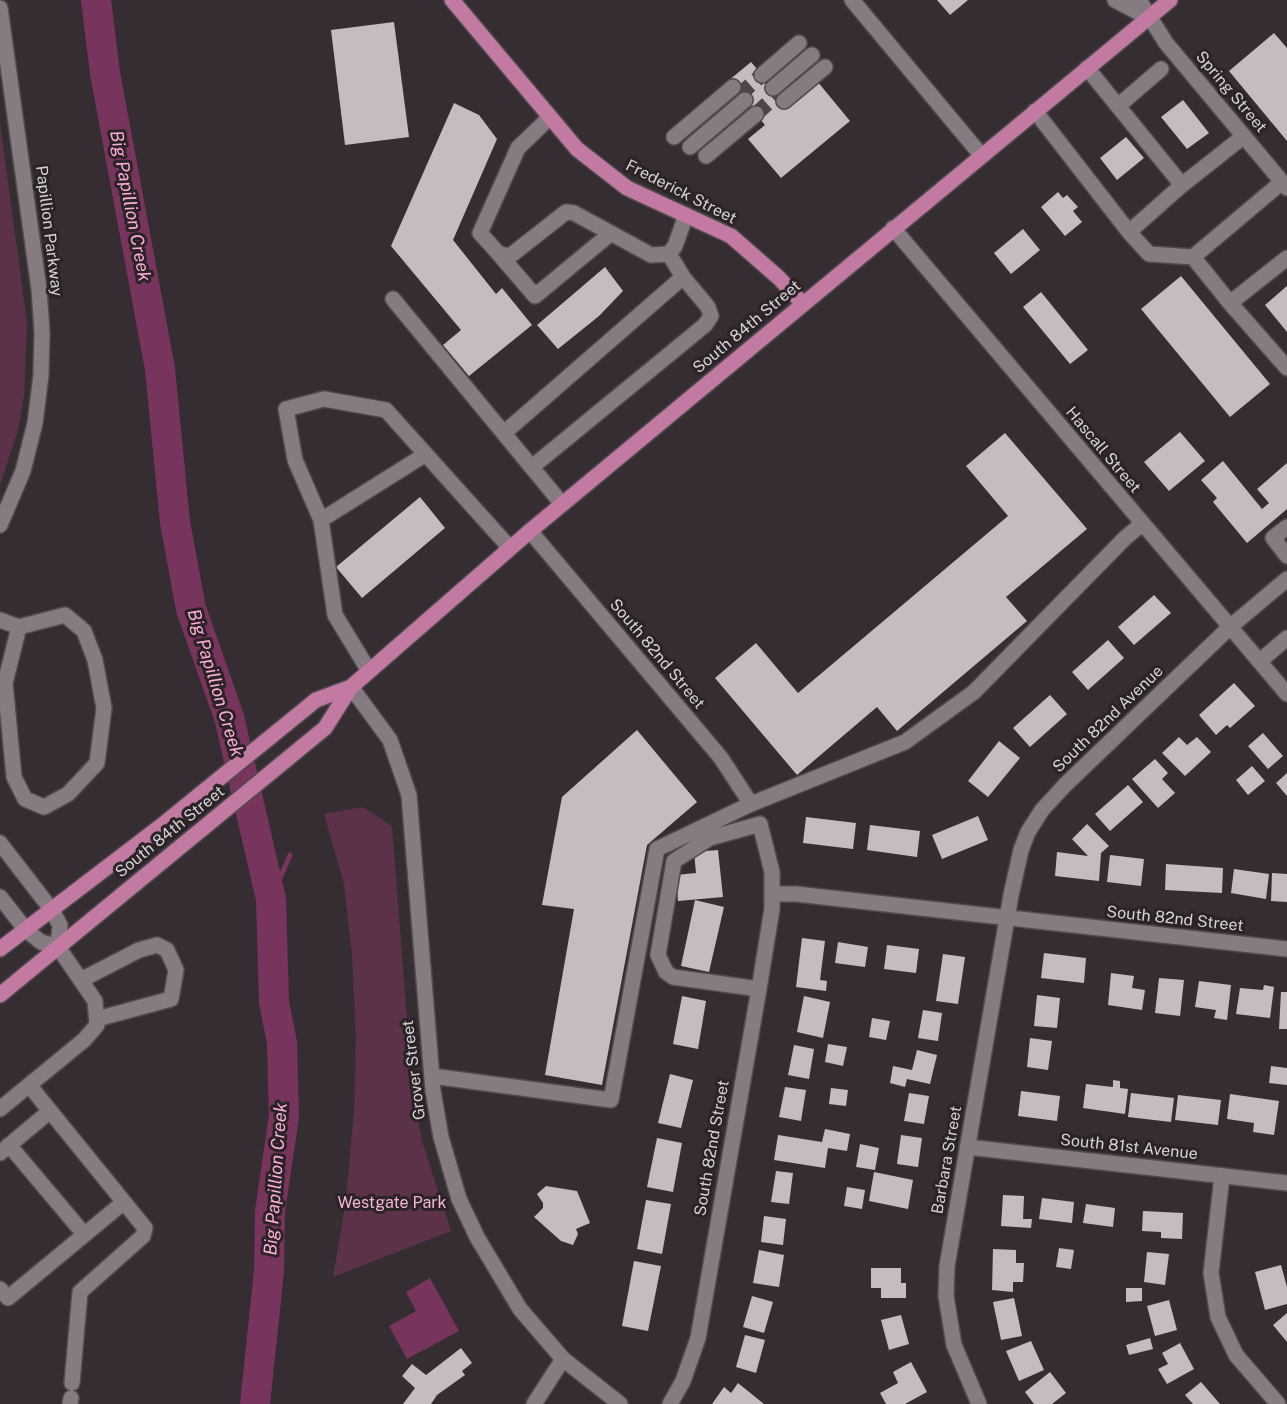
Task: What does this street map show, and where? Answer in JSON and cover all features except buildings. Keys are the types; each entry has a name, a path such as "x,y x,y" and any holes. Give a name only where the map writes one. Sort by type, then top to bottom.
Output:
{"main road":[{"name":"Frederick Street","path":"452,0 577,149 627,188 723,232 751,252 803,303"},
{"name":"South 84th Street","path":"0,994 325,728 351,687 530,531 1170,0"},
{"name":"South 84th Street","path":"0,949 161,826 316,700 351,687"}],"street":[{"path":"852,0 981,155"},
{"path":"1115,0 1149,18"},
{"name":"Spring Street","path":"1138,0 1149,18 1284,185"},
{"name":"Papillion Parkway","path":"0,8 39,289 42,332 41,375 35,423 23,471 0,525"},
{"path":"770,85 809,52 770,85"},
{"path":"1087,68 1182,185"},
{"path":"1118,106 1161,69"},
{"path":"694,149 748,104 694,149"},
{"path":"1035,111 1129,232 1149,254 1193,257 1284,185"},
{"path":"549,118 518,148 480,233 535,296 610,234"},
{"path":"1129,232 1182,185 1244,136"},
{"path":"498,254 510,256 566,212 574,213 651,255 669,254 675,246 686,215"},
{"name":"Hascall Street","path":"893,228 1287,694"},
{"path":"532,467 705,325 711,316 708,307 669,254"},
{"path":"1193,257 1287,368"},
{"path":"1230,303 1287,258"},
{"path":"504,433 683,276"},
{"path":"393,299 562,504"},
{"path":"369,671 335,615 321,520 295,460 286,409 324,399 386,410 510,548"},
{"path":"321,520 426,454"},
{"path":"432,1076 611,1100 657,849 751,804 905,742 974,692 1125,538 1142,524"},
{"path":"1287,526 1273,538 1287,556"},
{"name":"South 82nd Street","path":"530,531 721,758 751,804"},
{"name":"South 82nd Avenue","path":"1007,918 1021,850 1028,832 1042,810 1230,627 1287,579"},
{"path":"0,620 19,627 65,615 84,631 95,660 104,708 97,763 68,794 44,807 25,799 14,777 5,683 19,627"},
{"path":"1260,662 1287,638"},
{"name":"Grover Street","path":"351,687 390,740 409,795 432,1076 441,1137 459,1199 477,1237 520,1309 563,1359 620,1404"},
{"name":"South 82nd Street","path":"670,1404 683,1381 698,1338 759,989 772,909 772,872 760,824 710,838 685,852 675,861 658,955 666,972 673,977 759,989"},
{"path":"0,843 51,909 60,925 58,947"},
{"name":"South 82nd Street","path":"772,894 796,894 1287,949"},
{"path":"0,897 26,930 41,942 58,947 95,1001 97,1019 97,1025 84,1040 0,1109"},
{"name":"Barbara Street","path":"979,1404 954,1346 946,1296 947,1266 1007,918"},
{"path":"81,980 139,950 157,945 167,950 176,970 171,999 97,1019"},
{"path":"29,1085 145,1228 143,1236 80,1292 72,1383"},
{"path":"50,1111 5,1149 84,1234"},
{"name":"South 81st Avenue","path":"967,1147 1287,1183"},
{"path":"1222,1176 1211,1273 1218,1317 1236,1355 1278,1404"},
{"path":"0,1289 8,1298 124,1202"},
{"path":"534,1404 563,1359"}],"green space":[{"path":"0,123 27,323 24,396 18,430 0,485"},
{"name":"Westgate Park","path":"363,807 392,826 412,1085 422,1141 451,1231 333,1277 346,1201 354,1110 356,1038 352,955 344,884 324,814"}],"shaded area":[{"path":"430,1278 459,1331 407,1359 389,1326 416,1311 406,1292"}],"waterway":[{"name":"Big Papillion Creek","path":"96,0 105,73 160,369 175,522 191,609 229,717 271,899 274,1002 282,1043 284,1116 270,1211 269,1271 255,1404"},
{"path":"271,899 290,855"}],"tunnel":[{"path":"739,95 762,75"},
{"path":"756,114 778,94"}]}
